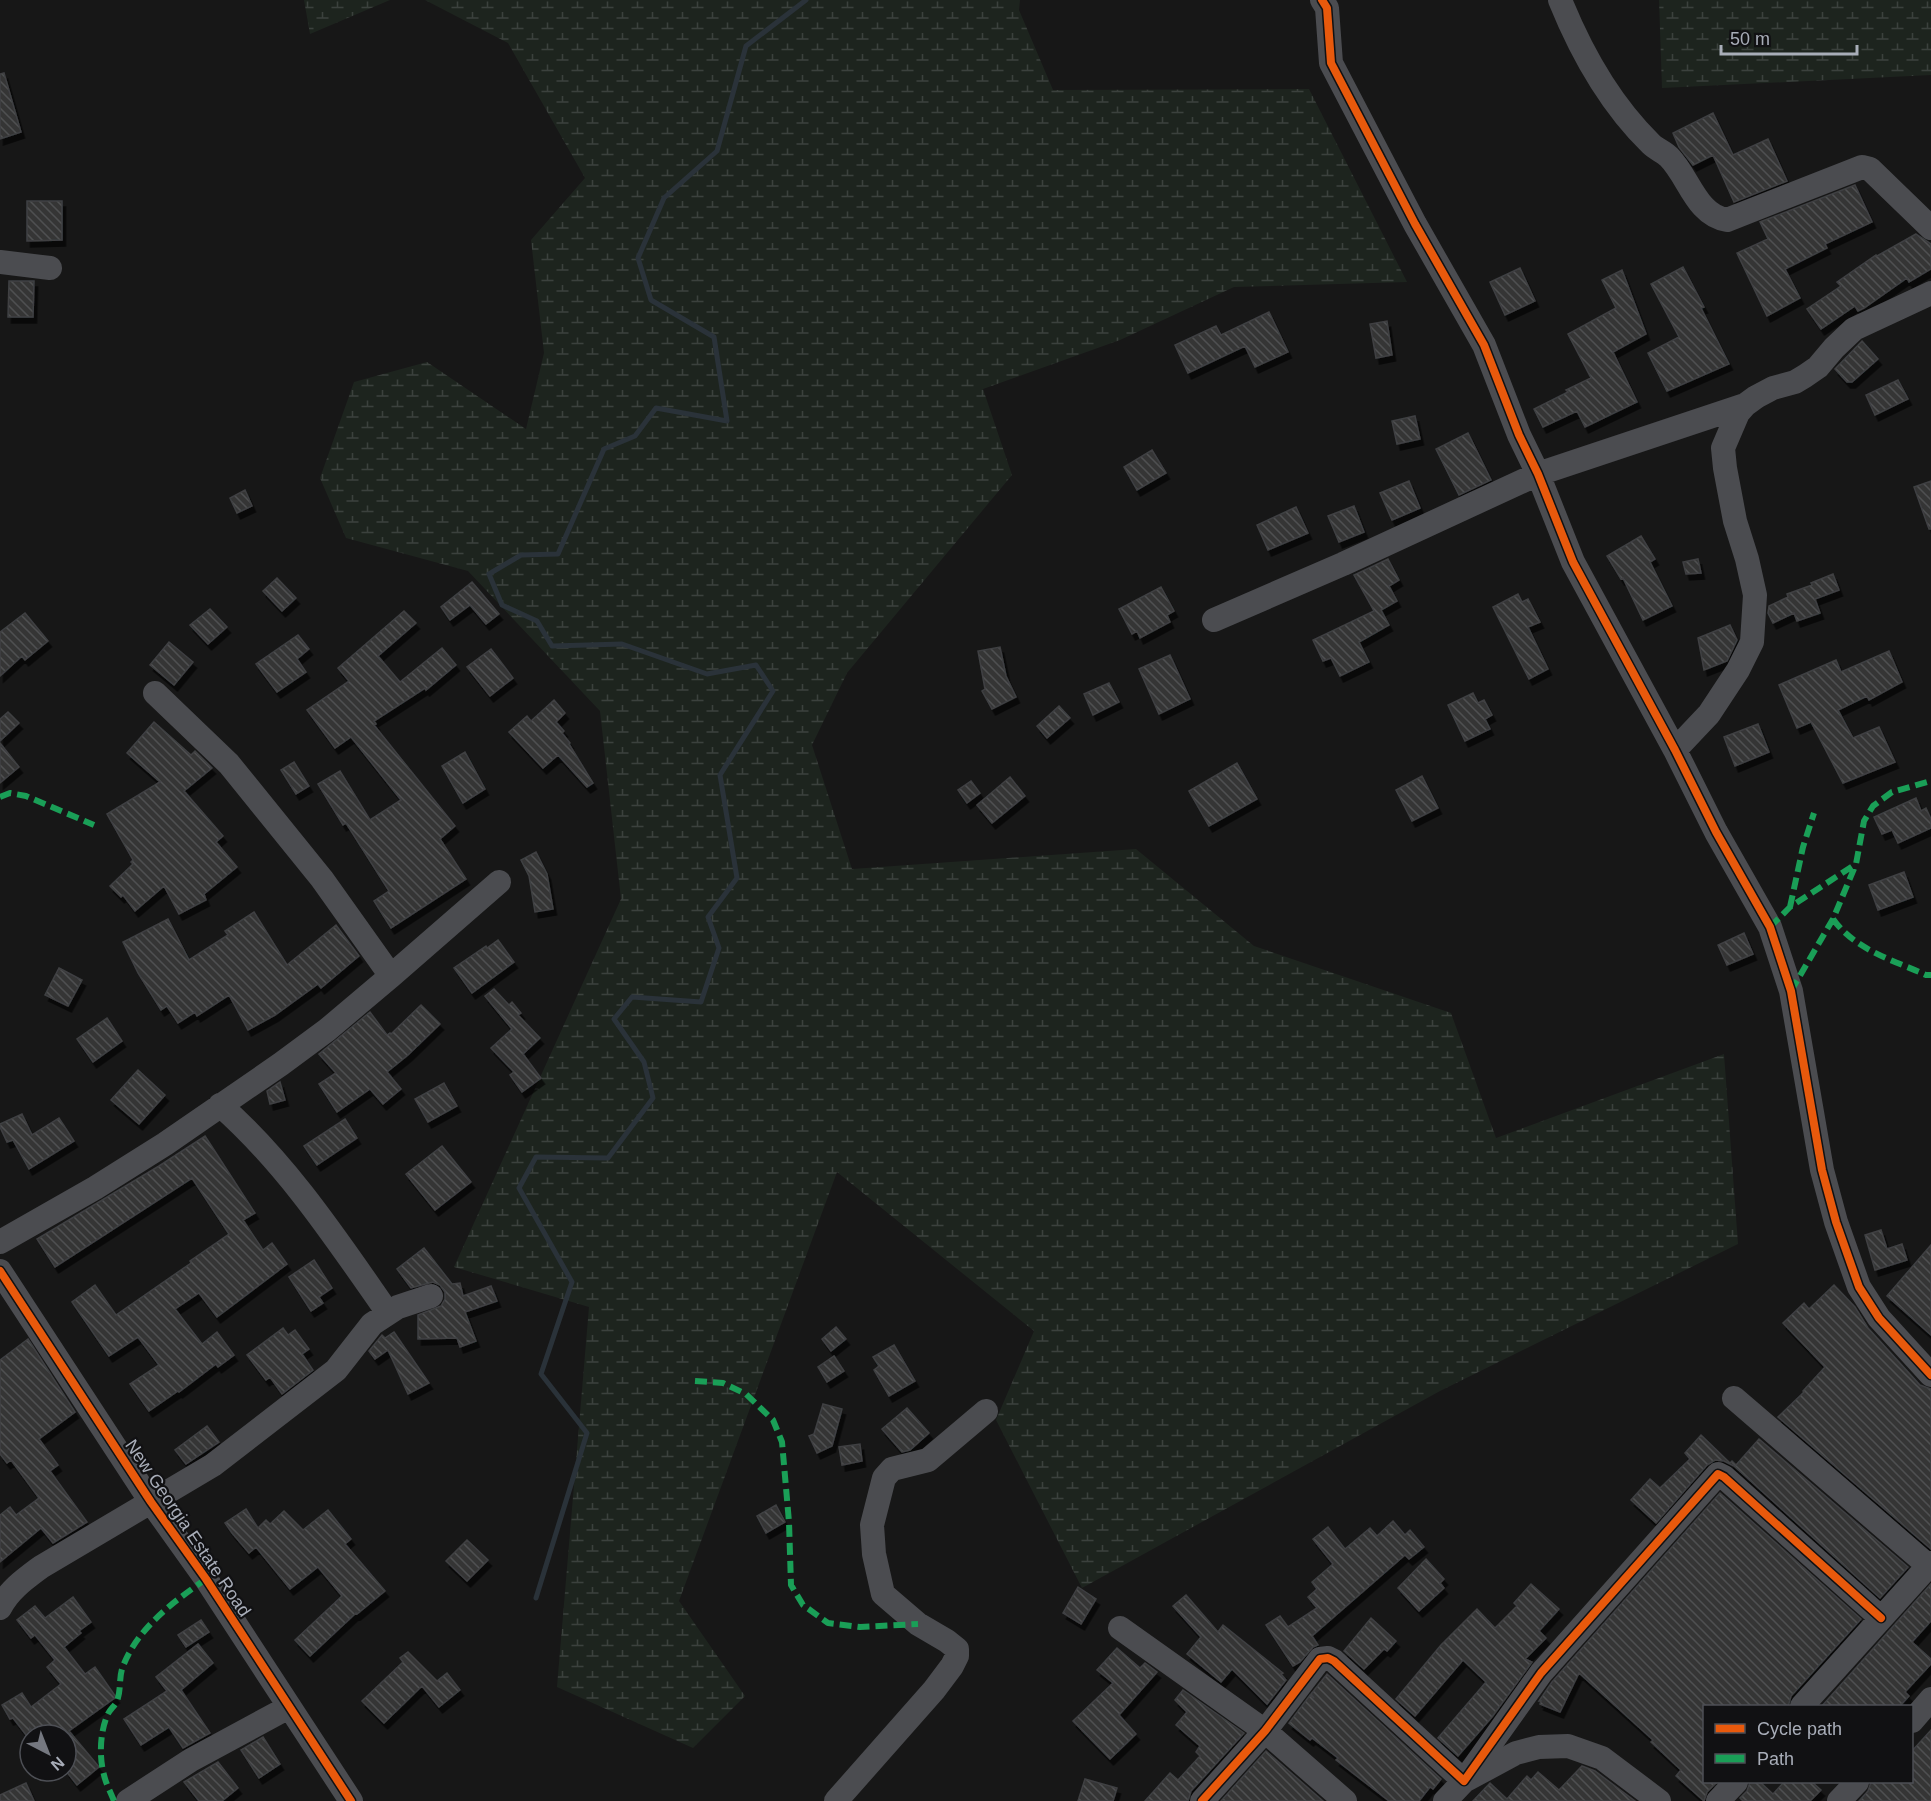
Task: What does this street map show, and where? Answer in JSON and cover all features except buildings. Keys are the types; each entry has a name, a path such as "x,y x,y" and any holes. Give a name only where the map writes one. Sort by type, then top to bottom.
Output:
{"street":[{"path":"1322,0 1327,8 1331,63 1415,224 1484,345 1573,562 1675,750 1716,832 1770,927 1791,991 1822,1170 1836,1221 1859,1287 1879,1318 1931,1375"},
{"path":"1560,0 1574,35 1623,113 1652,145 1670,158 1701,204 1718,219 1727,220 1862,167 1870,169 1931,228"},
{"path":"0,262 50,268"},
{"path":"1214,620 1343,564 1538,474 1745,405 1773,388 1795,382 1818,368 1834,348 1854,329 1931,294"},
{"path":"1675,750 1709,714 1738,670 1752,642 1755,595 1735,521 1723,448 1738,413 1745,405"},
{"path":"155,693 229,764 322,879 391,976"},
{"path":"0,1242 165,1144 327,1030 499,882"},
{"path":"220,1105 267,1152 315,1209 388,1313"},
{"name":"New Georgia Estate Road","path":"0,1271 351,1801"},
{"path":"0,1608 4,1599 21,1582 41,1567 213,1465 303,1397 336,1370 372,1324 398,1307 431,1296"},
{"path":"1734,1398 1930,1566 1804,1705"},
{"path":"836,1801 934,1690 957,1656 957,1649 918,1624 883,1594 874,1554 872,1525 884,1478 892,1469 928,1460 986,1411"},
{"path":"1445,1801 1464,1781 1541,1673 1718,1474 1881,1618"},
{"path":"1120,1628 1265,1731 1345,1801"},
{"path":"1204,1801 1265,1731 1320,1659 1328,1658 1334,1660 1464,1781"},
{"path":"1913,1719 1931,1699"},
{"path":"128,1801 191,1760 289,1707"},
{"path":"1464,1781 1516,1753 1539,1747 1568,1746 1602,1758 1659,1801"},
{"path":"1718,1801 1735,1783"},
{"path":"1839,1801 1856,1783"}],"green space":[{"path":"304,0 390,0 310,34"},
{"path":"425,0 1020,0 1019,10 1053,90 1309,89 1407,282 1234,287 1120,340 983,389 1012,475 847,673 812,745 852,869 1136,849 1254,946 1451,1013 1496,1138 1724,1054 1738,1244 1440,1391 1082,1588 996,1420 1034,1331 837,1172 679,1601 745,1696 693,1748 557,1687 589,1307 454,1267 621,899 600,711 468,571 346,538 320,478 354,382 427,362 526,429 544,353 531,240 585,178 508,43"},
{"path":"1659,0 1931,0 1931,75 1662,88"}],"waterway":[{"path":"536,1598 587,1433 541,1374 572,1282 519,1188 536,1157 608,1158 653,1098 644,1062 614,1019 632,997 701,1002 719,948 708,917 737,878 720,775 773,691 756,665 707,674 622,644 552,646 537,621 502,605 489,574 521,555 558,554 604,449 635,436 656,408 727,421 714,337 651,300 638,258 664,198 717,151 746,46 806,0"}],"marked path":[{"path":"1791,991 1833,919 1856,864 1864,821 1873,806 1892,792 1931,781"},
{"path":"0,797 10,793 26,796 94,825"},
{"path":"1790,907 1803,847 1814,813"},
{"path":"1770,927 1790,907 1856,864"},
{"path":"1833,919 1852,939 1875,953 1926,975 1931,975"},
{"path":"695,1381 723,1383 746,1394 773,1420 782,1442 789,1522 791,1585 803,1605 828,1623 860,1627 918,1624"},
{"path":"114,1801 104,1775 101,1745 107,1716 118,1697 122,1669 136,1641 146,1629 169,1607 206,1579"}],"cycle path":[{"path":"1322,0 1327,8 1331,63 1415,224 1484,345 1573,562 1675,750 1716,832 1770,927 1791,991 1822,1170 1836,1222 1859,1287 1879,1318 1931,1375"},
{"path":"0,1271 351,1801"},
{"path":"1202,1801 1265,1731 1320,1659 1328,1658 1464,1781 1541,1673 1718,1474 1881,1618"}]}
